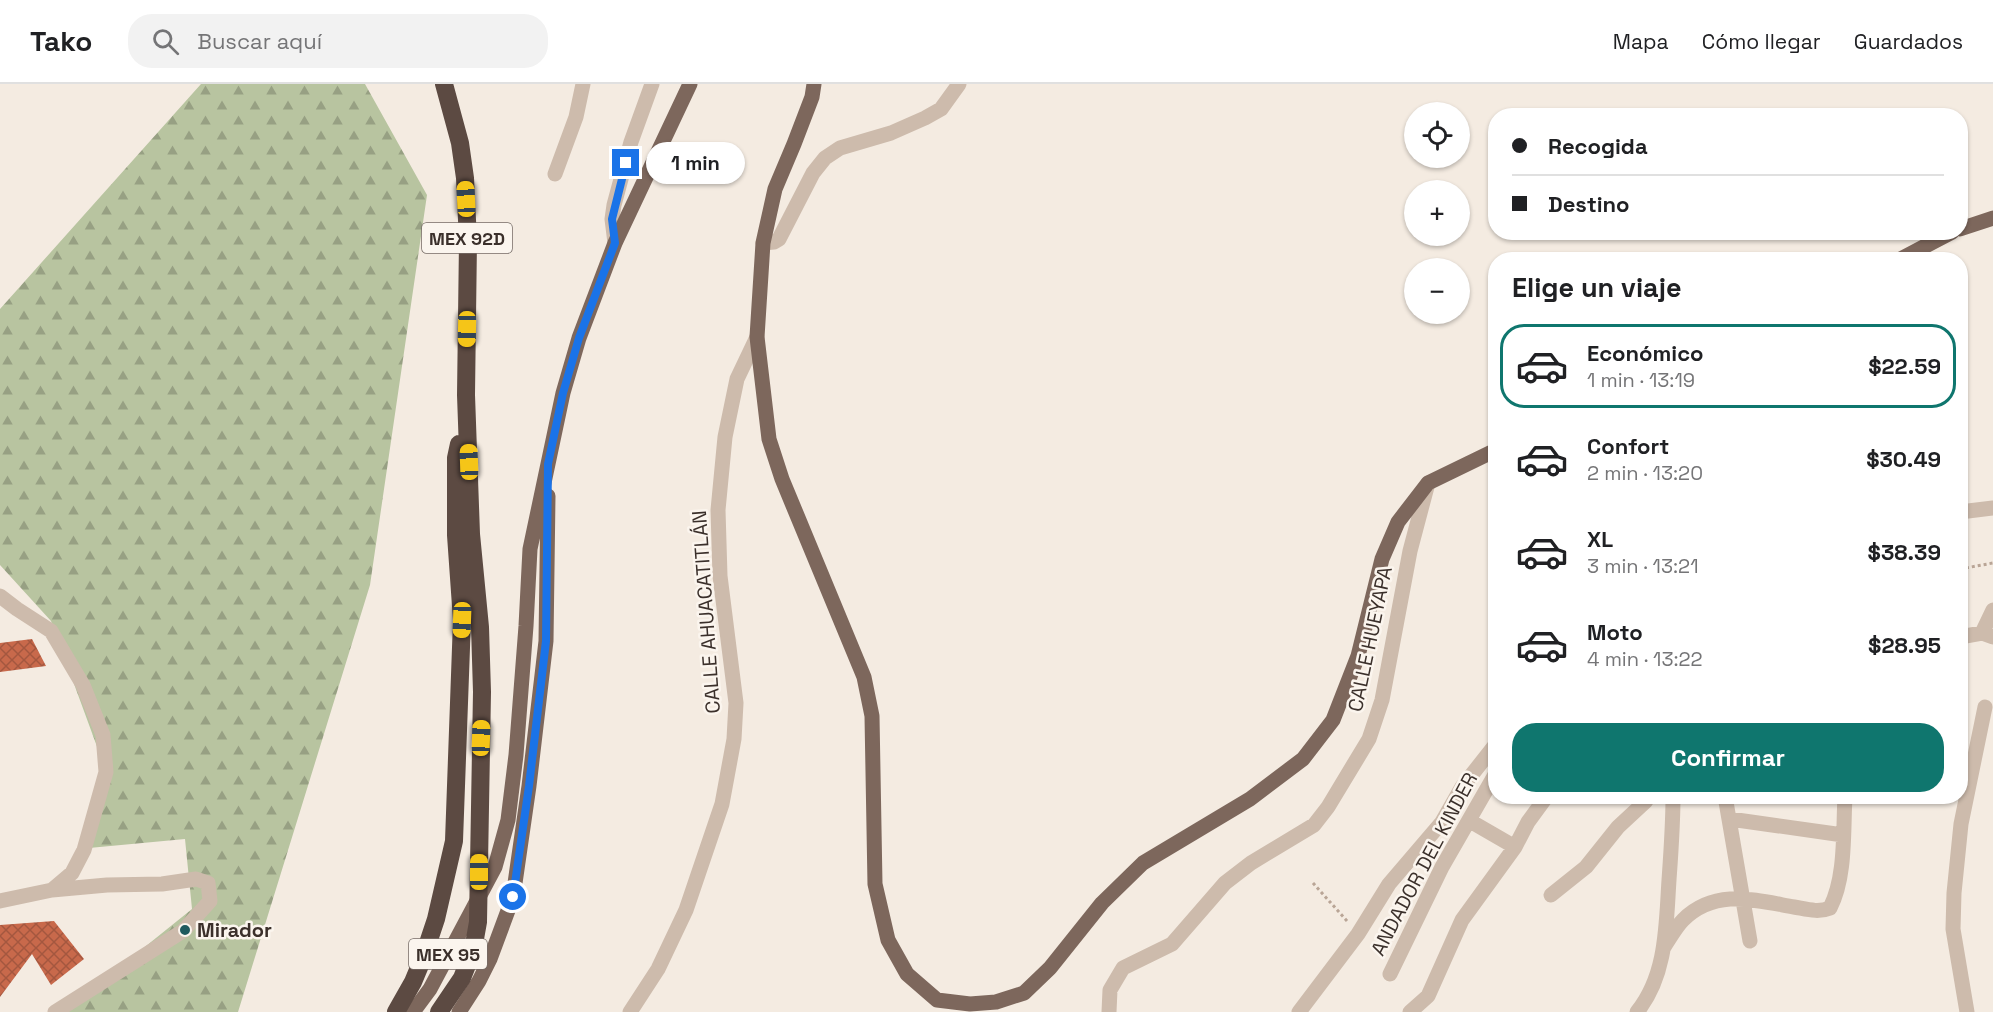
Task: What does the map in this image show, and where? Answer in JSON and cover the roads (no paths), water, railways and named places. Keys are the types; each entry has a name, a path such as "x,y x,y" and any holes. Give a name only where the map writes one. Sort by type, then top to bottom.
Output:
{"highway":[{"name":"MEX 92D","path":"439,1012 462,978 473,950 478,922 482,692 480,627 471,534 466,395 468,241 465,178 460,143 444,84"},
{"name":"MEX 92D","path":"396,1012 423,958 436,919 454,841 462,620 456,535 456,458 466,395"}],"main road":[{"name":"MEX 95","path":"413,1012 430,989 495,867 508,820 516,755 530,549 563,393 579,338 615,243 690,84"},
{"path":"814,84 812,97 775,189 763,243 757,337 769,439 782,479 864,677 872,716 874,884 888,940 907,974 937,1000 970,1004 996,1002 1024,993 1050,968 1102,903 1143,863 1250,799 1303,759 1333,720 1358,656 1382,559 1398,522 1428,483 1488,454"},
{"path":"1968,226 1993,218"},
{"path":"1914,252 1937,240"},
{"name":"MEX 95","path":"459,1012 490,959 513,897 546,641 548,464"}],"street":[{"path":"555,174 576,117 583,84"},
{"path":"615,243 612,219 614,205 631,142 652,84"},
{"path":"763,243 779,239 813,173 825,158 840,148 891,133 925,118 941,109 958,84"},
{"name":"CALLE AHUACATITLÁN","path":"630,1012 658,969 686,910 722,804 734,739 736,703 720,576 718,510 726,437 737,379 757,337"},
{"name":"CALLE HUEYAPA","path":"1109,1012 1110,990 1123,968 1172,944 1225,883 1251,863 1314,825 1352,768 1369,738 1382,700 1410,551 1428,483"},
{"path":"1968,511 1993,508"},
{"path":"0,596 51,631 83,685 103,735 106,772 84,850 72,873 52,890"},
{"path":"1968,636 1988,635 1993,610"},
{"path":"1968,790 1985,707"},
{"path":"1299,1012 1358,934 1389,884 1442,822 1462,787 1488,754"},
{"name":"ANDADOR DEL KINDER","path":"1390,974 1442,867 1488,788"},
{"path":"1410,1012 1428,996 1462,920 1515,847 1540,804"},
{"path":"1551,895 1586,867 1639,804"},
{"path":"1637,1012 1645,1002 1659,970 1664,947 1674,828 1673,804"},
{"path":"1727,804 1750,941"},
{"path":"1664,947 1683,920 1718,900 1744,898 1817,911 1830,909 1834,900 1844,850 1845,804"},
{"path":"1965,804 1954,892 1953,929 1967,1012"},
{"path":"1730,819 1843,835"},
{"path":"1470,821 1515,847"},
{"path":"0,901 52,890 107,885 162,884 196,879 208,883 210,901 183,931 55,1012"},
{"path":"1428,996 1429,1012"}],"place":[{"name":"Mirador","path":"185,930"}]}
